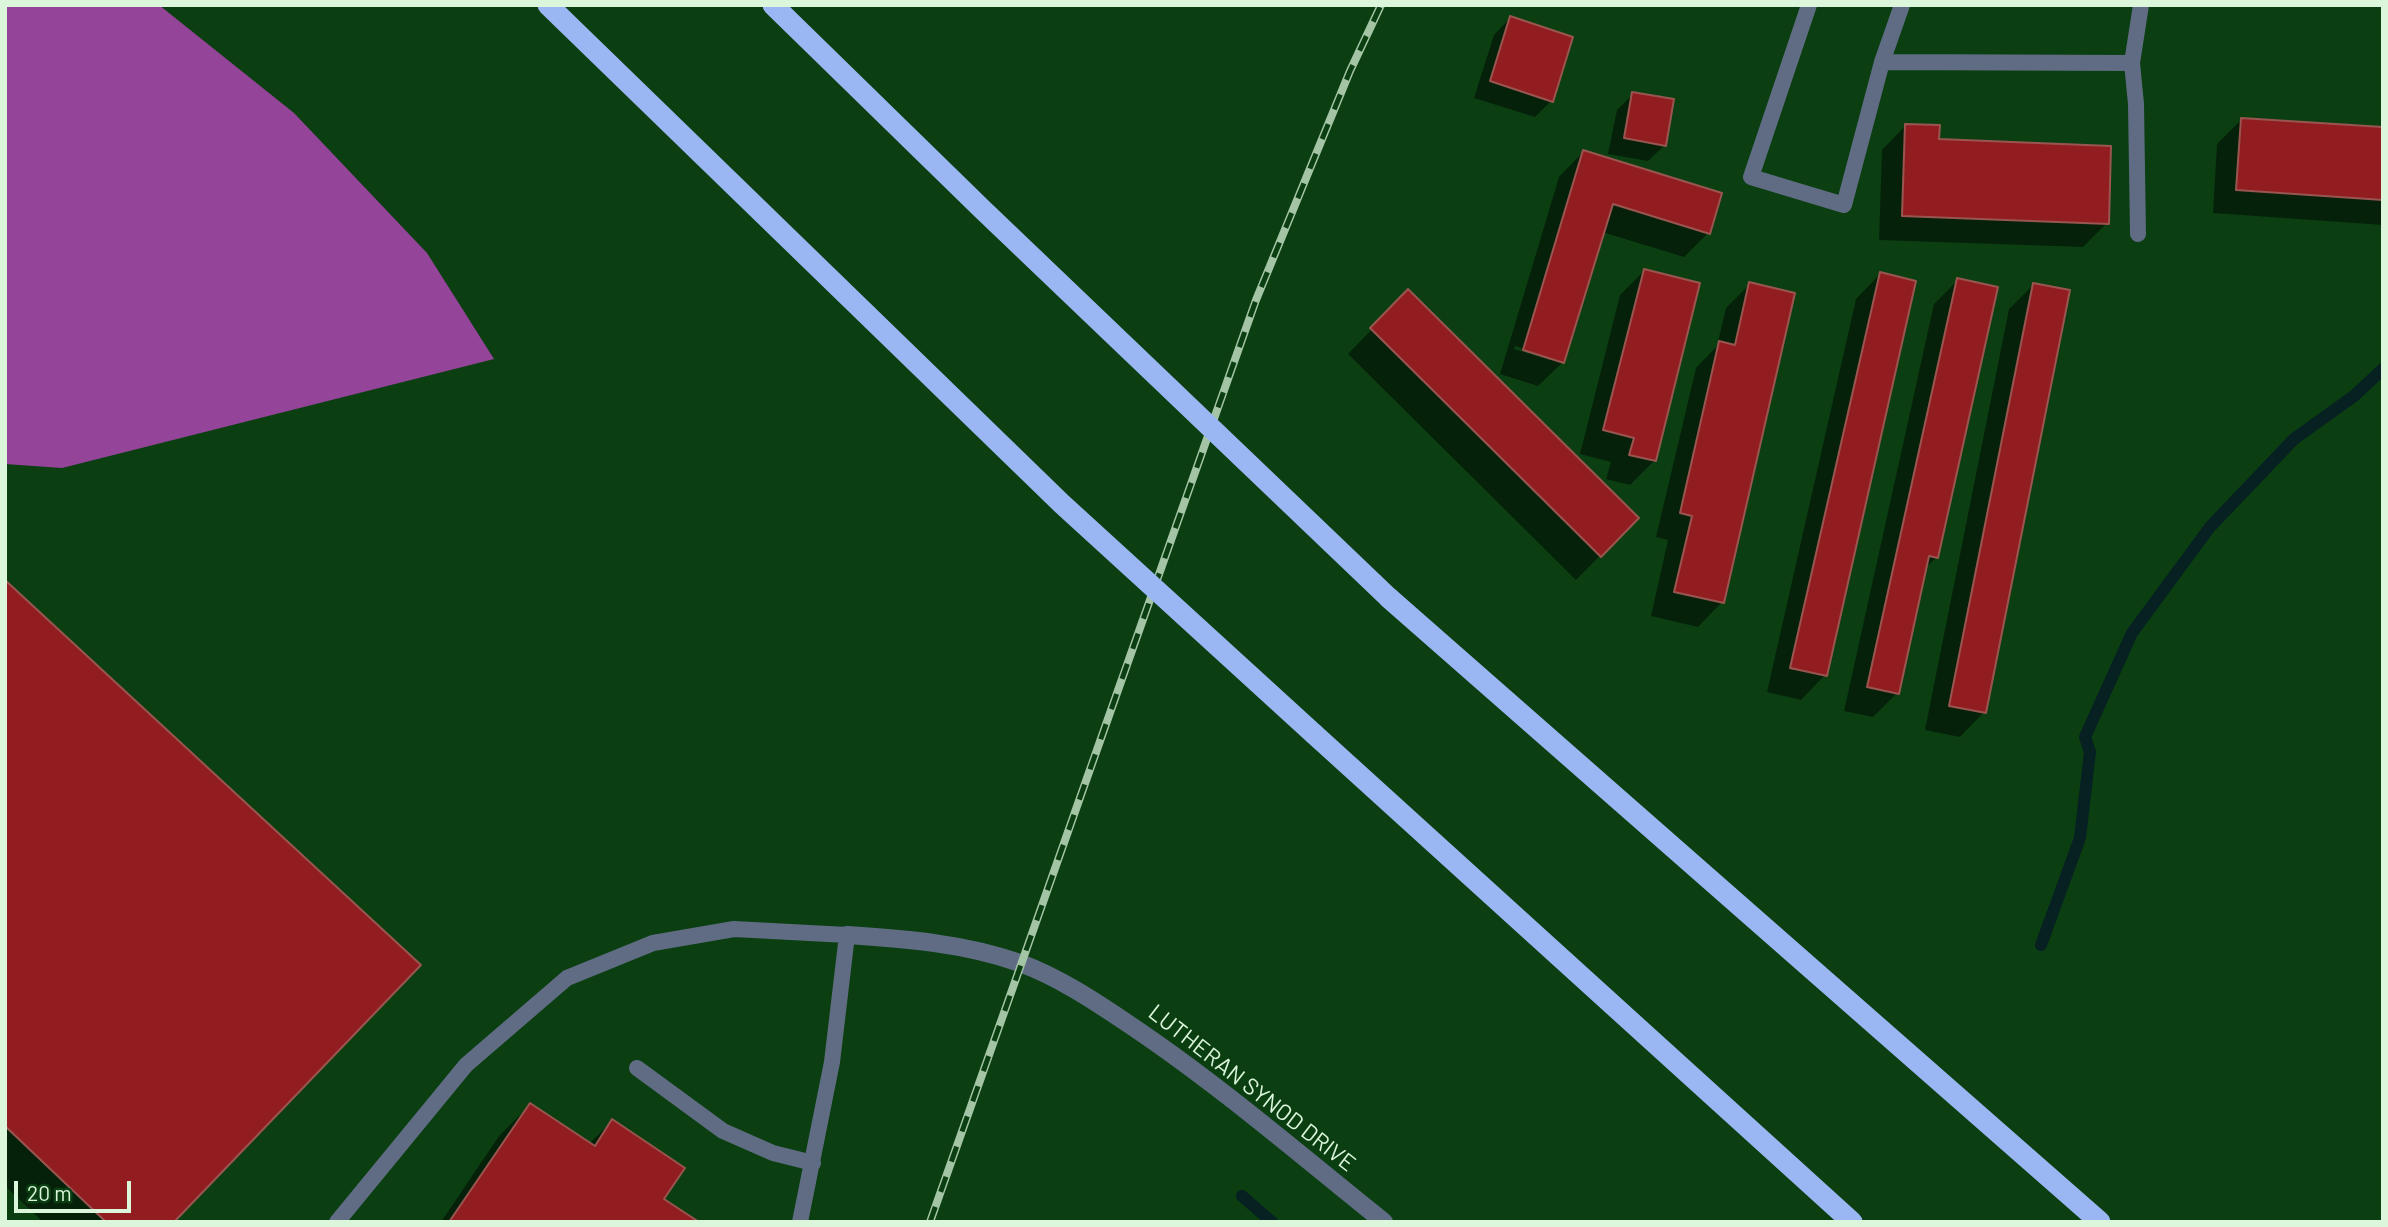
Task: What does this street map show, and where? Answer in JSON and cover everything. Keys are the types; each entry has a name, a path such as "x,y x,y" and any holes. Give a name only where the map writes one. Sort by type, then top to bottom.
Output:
{"highway":[{"path":"548,5 1062,503 1852,1222"},
{"path":"773,5 1389,598 2100,1222"}],"street":[{"name":"LUTHERAN SYNOD DRIVE","path":"847,935 924,941 962,948 1020,963 1077,990 1178,1057 1384,1222"}],"lane":[{"path":"1809,5 1751,177 1844,205 1882,62 1902,5"},
{"path":"2138,234 2136,104 2132,63 2141,5"},
{"path":"1882,62 2132,63"},
{"path":"337,1222 466,1065 567,978 653,943 734,929 847,935 832,1062 800,1222"},
{"path":"637,1068 723,1131 773,1153 813,1163"}],"shaded area":[{"path":"5,5 159,5 294,113 427,253 494,359 62,468 5,464"}],"building":[{"path":"1510,16 1573,37 1553,102 1490,81"},
{"path":"1632,92 1674,99 1666,146 1624,138"},
{"path":"2241,118 2383,127 2383,200 2236,190"},
{"path":"1905,124 1940,125 1939,139 2111,146 2109,224 1902,216"},
{"path":"1583,150 1722,193 1710,234 1613,204 1564,363 1523,350"},
{"path":"1644,269 1700,283 1656,461 1629,455 1634,438 1603,430"},
{"path":"1880,272 1916,281 1827,676 1790,668"},
{"path":"1957,278 1998,287 1938,558 1929,556 1899,694 1867,687"},
{"path":"1749,282 1795,293 1724,603 1674,592 1692,516 1680,513 1719,341 1735,345"},
{"path":"2033,283 2070,290 1986,713 1949,706"},
{"path":"1408,289 1639,518 1601,557 1370,328"},
{"path":"5,580 421,965 174,1222 106,1222 5,1126"},
{"path":"530,1103 595,1146 612,1119 685,1168 664,1199 699,1222 449,1222"}],"waterway":[{"path":"2041,945 2080,838 2090,752 2085,737 2132,633 2210,527 2294,439 2354,396 2383,369"},
{"path":"1242,1196 1272,1222"}],"railway":[{"path":"930,1222 1256,300 1350,71 1381,5"}]}
